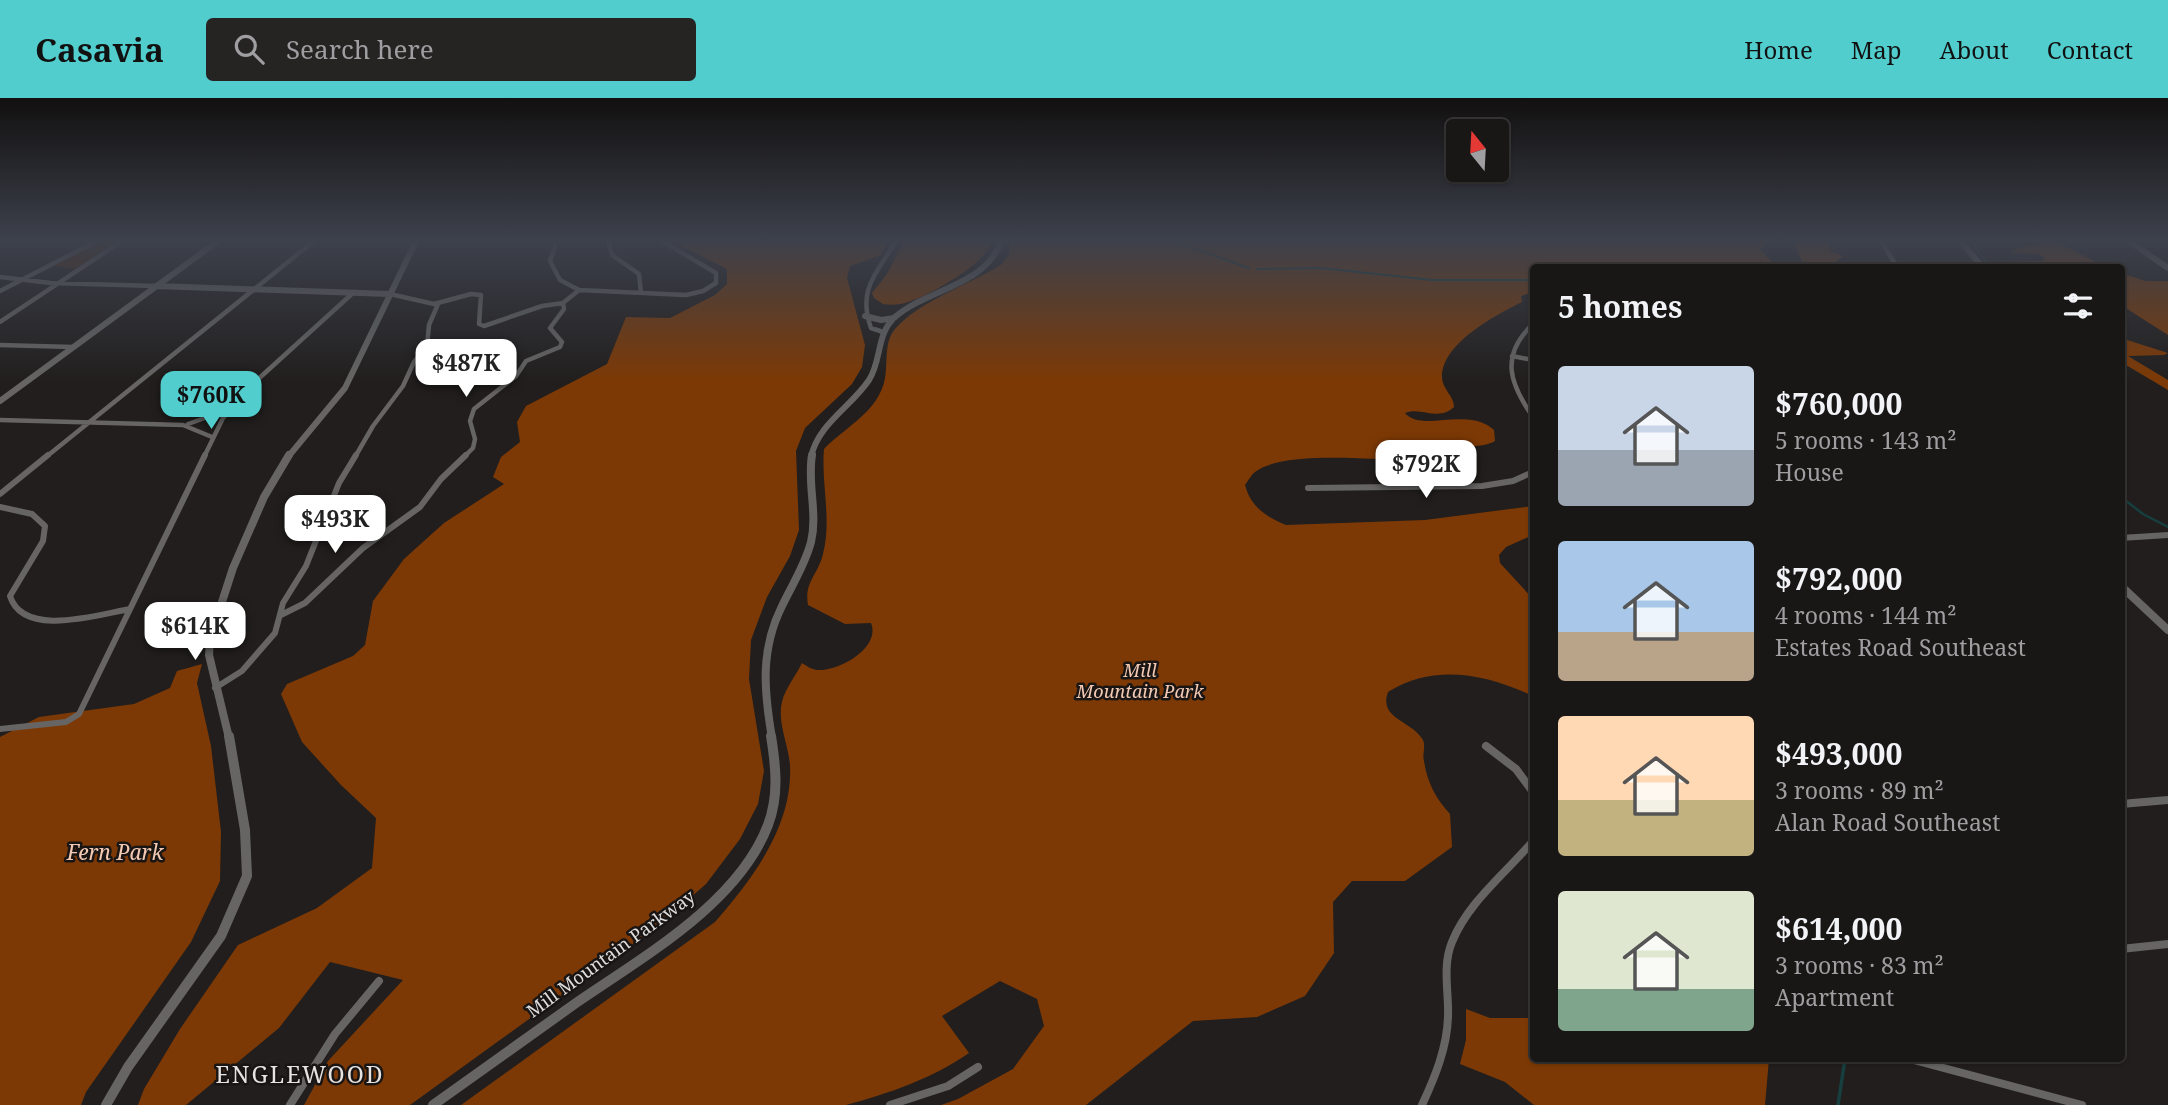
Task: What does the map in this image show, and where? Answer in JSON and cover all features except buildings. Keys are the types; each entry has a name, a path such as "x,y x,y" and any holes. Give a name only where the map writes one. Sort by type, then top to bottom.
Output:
{"street":[{"path":"0,322 53,288"},
{"path":"0,401 153,288"},
{"path":"220,288 390,294 438,304 467,295 481,295 479,324 484,326 542,306 563,303 579,290"},
{"path":"106,1105 128,1067 221,936 247,876 245,830 234,758 209,655 210,639 233,568 260,505 290,452 345,388 393,288"},
{"path":"575,288 690,295 708,288"},
{"path":"640,293 641,288"},
{"path":"869,288 863,306 865,316 871,328 883,332 894,318 947,288"},
{"path":"0,494 253,289"},
{"path":"0,729 34,727 70,720 79,714 212,437 229,410 244,392 354,292"},
{"path":"281,615 305,603 356,554 425,502 441,479 473,448 475,439 470,421 474,410 516,376 526,361 561,347 562,342 550,328 564,309 563,303"},
{"path":"215,688 235,678 275,633 285,598 306,566 339,483 373,426 397,396 414,362 427,346 429,325 438,304"},
{"path":"865,316 873,319 894,318"},
{"path":"1530,327 1519,337 1513,356 1513,384 1530,412"},
{"name":"Mill Mountain Parkway","path":"433,1105 684,925 731,883 756,850 771,816 778,771 764,683 765,649 776,615 800,571 811,542 814,515 811,456 826,429 871,377 883,332"},
{"path":"0,345 73,347"},
{"path":"1513,356 1530,359"},
{"path":"183,425 229,410"},
{"path":"0,420 183,425 212,437"},
{"path":"1308,488 1482,486 1513,481 1530,473"},
{"path":"0,507 32,514 45,526 43,541 10,596 12,608 16,613 26,619 47,621 130,609"},
{"path":"2125,538 2167,536"},
{"path":"2125,590 2168,630"},
{"path":"1486,746 1516,769 1530,788"},
{"path":"2125,803 2168,800"},
{"path":"1422,1105 1436,1074 1446,1041 1446,972 1452,942 1470,913 1530,844"},
{"path":"2125,948 2168,944"},
{"path":"290,1105 335,1034 379,981"},
{"path":"1921,1062 2082,1105"},
{"path":"890,1105 948,1086 978,1068"}],"green space":[{"path":"723,288 850,288 865,345 862,367 852,384 805,428 796,451 799,530 790,556 767,597 751,640 749,679 764,771 758,804 740,839 706,884 658,926 410,1105 304,1105 328,1061 403,980 330,962 279,1028 186,1105 138,1105 144,1089 180,1029 238,945 317,908 372,868 376,818 302,742 281,694 287,684 353,656 365,645 373,601 404,559 444,523 504,484 493,477 501,457 520,442 517,422 526,406 607,364 626,317 670,318 715,295"},
{"path":"876,288 939,288 894,305 883,304 874,298 872,293"},
{"name":"Mill Mountain Park","path":"956,288 1530,288 1530,293 1521,296 1522,302 1485,322 1451,353 1444,365 1442,377 1454,407 1436,414 1417,411 1405,413 1422,421 1458,419 1483,423 1494,430 1495,441 1480,446 1446,447 1439,450 1429,461 1339,458 1289,460 1255,472 1245,485 1260,510 1286,525 1425,520 1530,506 1530,536 1506,547 1499,555 1500,563 1530,596 1530,695 1497,682 1460,675 1423,677 1388,692 1386,701 1392,714 1412,728 1423,740 1425,769 1430,783 1450,814 1452,847 1405,881 1352,881 1333,902 1334,953 1305,996 1257,1017 1193,1021 1086,1105 941,1105 958,1099 1013,1069 1044,1026 1037,999 1000,981 942,1016 969,1053 910,1084 846,1105 461,1105 715,922 768,850 785,809 789,787 790,765 781,719 782,700 786,691 802,663 816,670 837,667 864,649 872,632 871,623 845,624 808,605 808,590 821,561 826,541 824,449 876,400 884,384 891,335 905,319"},
{"path":"2125,288 2168,288 2168,335 2125,308"},
{"path":"2125,339 2168,353 2128,356 2168,380 2168,390 2125,364"},
{"name":"Fern Park","path":"202,664 197,683 211,746 221,832 220,881 191,942 86,1092 81,1105 0,1105 0,737 39,717 134,704 170,688 177,671"},
{"path":"1466,1009 1490,1018 1530,1018 1530,1062 1769,1062 1765,1105 1534,1105 1505,1082 1460,1064 1466,1040"}],"waterway":[{"path":"2125,500 2143,514 2168,527"},
{"path":"1838,1105 1845,1062"}],"district":[{"name":"ENGLEWOOD","path":"300,1075"}]}
